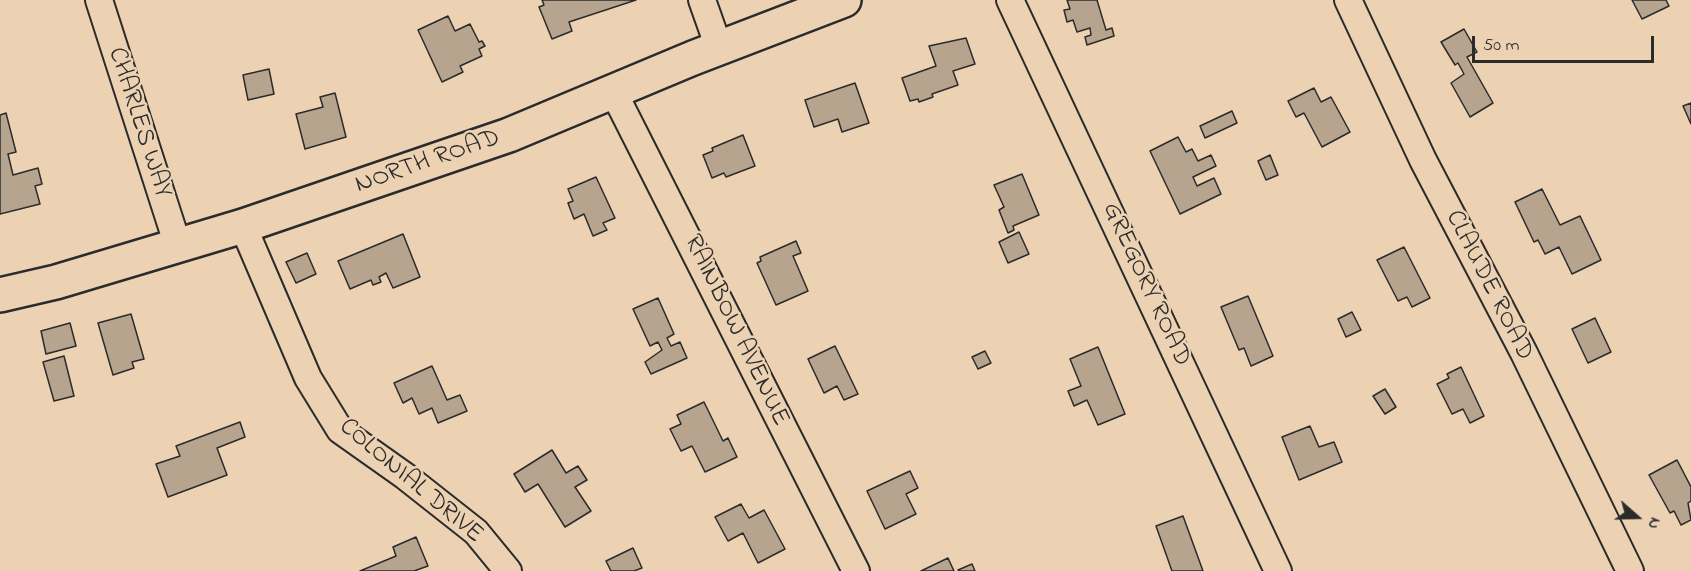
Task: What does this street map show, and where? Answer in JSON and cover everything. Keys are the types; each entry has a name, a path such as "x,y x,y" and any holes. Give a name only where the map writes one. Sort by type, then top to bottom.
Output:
{"main road":[{"name":"NORTH ROAD","path":"0,295 56,282 243,226 509,135 719,48 844,0"}],"street":[{"name":"CHARLES WAY","path":"99,0 178,246"},
{"path":"702,0 719,48"},
{"name":"GREGORY ROAD","path":"1010,0 1278,571"},
{"name":"CLAUDE ROAD","path":"1348,0 1423,160 1524,353 1630,571"},
{"name":"RAINBOW AVENUE","path":"613,91 856,571"},
{"name":"COLONIAL DRIVE","path":"243,226 308,378 340,430 405,476 476,531 508,571"}],"building":[{"path":"542,0 636,0 569,22 572,31 552,39 539,7 544,5"},
{"path":"1067,0 1097,0 1106,30 1112,28 1114,36 1087,45 1085,37 1091,35 1090,28 1077,32 1073,20 1067,22 1064,10 1070,9"},
{"path":"1632,0 1666,0 1669,6 1642,19"},
{"path":"448,16 455,31 470,24 479,42 482,41 485,46 479,49 482,56 460,66 463,72 442,82 418,30"},
{"path":"1464,29 1477,52 1467,57 1493,103 1470,117 1451,83 1464,74 1458,63 1455,65 1441,42"},
{"path":"966,38 975,64 953,71 958,85 932,94 933,97 919,102 918,99 910,101 902,78 936,66 929,46"},
{"path":"269,69 274,94 248,100 243,75"},
{"path":"855,83 869,123 842,132 838,119 814,127 805,100"},
{"path":"1314,88 1321,102 1331,97 1350,132 1322,147 1304,113 1296,117 1288,101"},
{"path":"335,93 346,137 305,149 296,114 323,107 320,97"},
{"path":"1691,103 1691,124 1683,106"},
{"path":"1232,111 1237,123 1205,138 1200,126"},
{"path":"6,113 16,152 8,154 13,175 38,168 42,184 35,186 40,204 0,214 0,115"},
{"path":"743,135 755,166 726,177 724,173 712,178 703,155 713,151 712,148"},
{"path":"1178,137 1186,152 1192,149 1198,161 1211,155 1216,166 1193,177 1197,186 1214,178 1221,194 1180,214 1150,151"},
{"path":"1270,155 1278,175 1266,180 1258,161"},
{"path":"1022,174 1039,215 1013,226 1014,230 1008,233 999,210 1004,207 994,185"},
{"path":"596,177 615,218 603,223 607,230 593,236 584,214 574,219 568,203 573,201 568,189"},
{"path":"1542,189 1560,225 1580,216 1601,260 1572,274 1559,247 1545,254 1538,240 1534,242 1515,202"},
{"path":"1019,232 1029,254 1008,263 999,242"},
{"path":"403,234 420,277 393,288 386,273 379,277 381,282 373,285 371,280 350,289 338,261"},
{"path":"796,241 801,253 793,256 808,291 776,305 757,263 761,261 760,257"},
{"path":"1404,247 1430,298 1412,307 1407,297 1398,301 1377,260"},
{"path":"307,253 316,274 296,283 286,262"},
{"path":"1248,296 1273,356 1251,366 1244,348 1239,350 1221,307"},
{"path":"658,298 674,334 667,338 671,346 680,342 687,358 651,374 645,362 662,350 658,342 650,346 633,309"},
{"path":"1352,312 1361,330 1346,337 1338,319"},
{"path":"131,314 144,359 132,362 134,368 113,375 98,323"},
{"path":"1595,318 1611,352 1588,363 1572,329"},
{"path":"70,323 76,346 46,354 41,331"},
{"path":"835,346 858,394 844,400 837,386 824,393 808,359"},
{"path":"1098,347 1125,414 1098,425 1087,400 1074,406 1068,391 1081,386 1070,359"},
{"path":"985,351 991,363 978,369 972,357"},
{"path":"64,356 74,396 54,401 43,362"},
{"path":"432,366 447,400 460,395 467,411 438,423 432,408 419,414 412,398 403,403 394,383"},
{"path":"1461,367 1484,416 1470,423 1463,409 1452,414 1437,384 1449,378 1447,374"},
{"path":"1385,389 1396,407 1385,414 1373,396"},
{"path":"704,402 723,441 728,438 737,457 705,472 692,446 681,451 670,429 681,424 677,415"},
{"path":"240,422 245,437 217,448 227,475 168,497 156,464 180,456 176,446"},
{"path":"1310,426 1319,447 1334,442 1342,462 1299,480 1282,437"},
{"path":"552,450 566,473 578,466 587,480 575,487 591,511 565,527 538,484 525,492 514,474"},
{"path":"1677,460 1691,487 1691,501 1688,503 1691,520 1681,525 1674,511 1670,513 1649,475"},
{"path":"910,471 918,488 906,494 916,514 885,529 867,491"},
{"path":"741,504 749,518 764,510 785,549 758,563 743,533 728,541 715,517"},
{"path":"1183,516 1203,571 1172,571 1156,526"},
{"path":"416,537 428,566 414,571 360,571 396,556 393,547"},
{"path":"633,548 642,568 634,571 611,571 606,561"},
{"path":"948,558 954,571 921,571"},
{"path":"972,564 975,571 958,570"}]}
